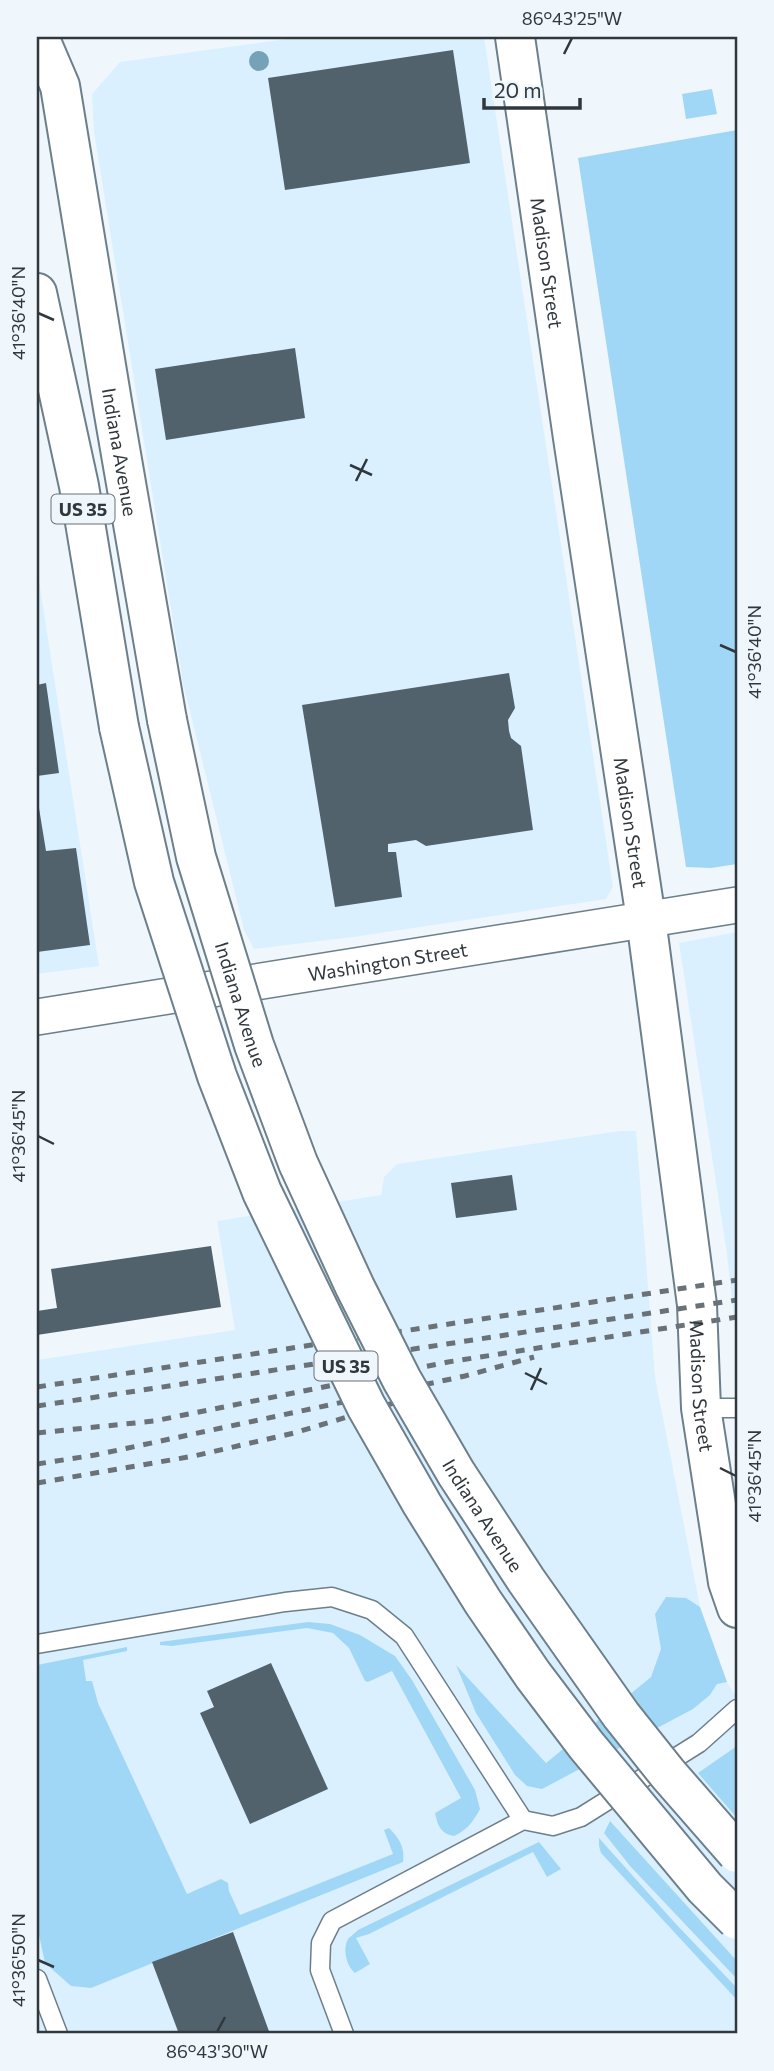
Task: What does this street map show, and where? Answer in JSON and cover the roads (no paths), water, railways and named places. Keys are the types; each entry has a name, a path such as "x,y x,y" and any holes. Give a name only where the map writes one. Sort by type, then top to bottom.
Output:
{"main road":[{"name":"Indiana Avenue","path":"39,37 60,86 167,720 196,857 254,1045 298,1163 402,1380 456,1473 526,1580 621,1716 737,1853"},
{"name":"Madison Street","path":"515,37 646,919 697,1305 719,1408 728,1582 737,1608"},
{"name":"US 35","path":"37,293 79,486 119,727 154,882 217,1076 262,1192 366,1406 428,1515 483,1602 533,1675 595,1756 705,1888 737,1920"}],"street":[{"name":"Washington Street","path":"37,1017 737,905"}],"lane":[{"path":"37,1644 285,1602 332,1597 372,1610 404,1636 523,1820"},
{"path":"344,2034 320,1970 321,1942 332,1921 523,1820 553,1826 580,1817 699,1743 737,1709"},
{"path":"37,1979 58,2034"}],"railway":[{"path":"37,1387 737,1280"},
{"path":"37,1406 737,1300"},
{"path":"37,1433 154,1421 448,1362 737,1317"},
{"path":"37,1464 95,1455 465,1376 534,1357"},
{"path":"37,1483 194,1456 294,1433 427,1393"}]}
